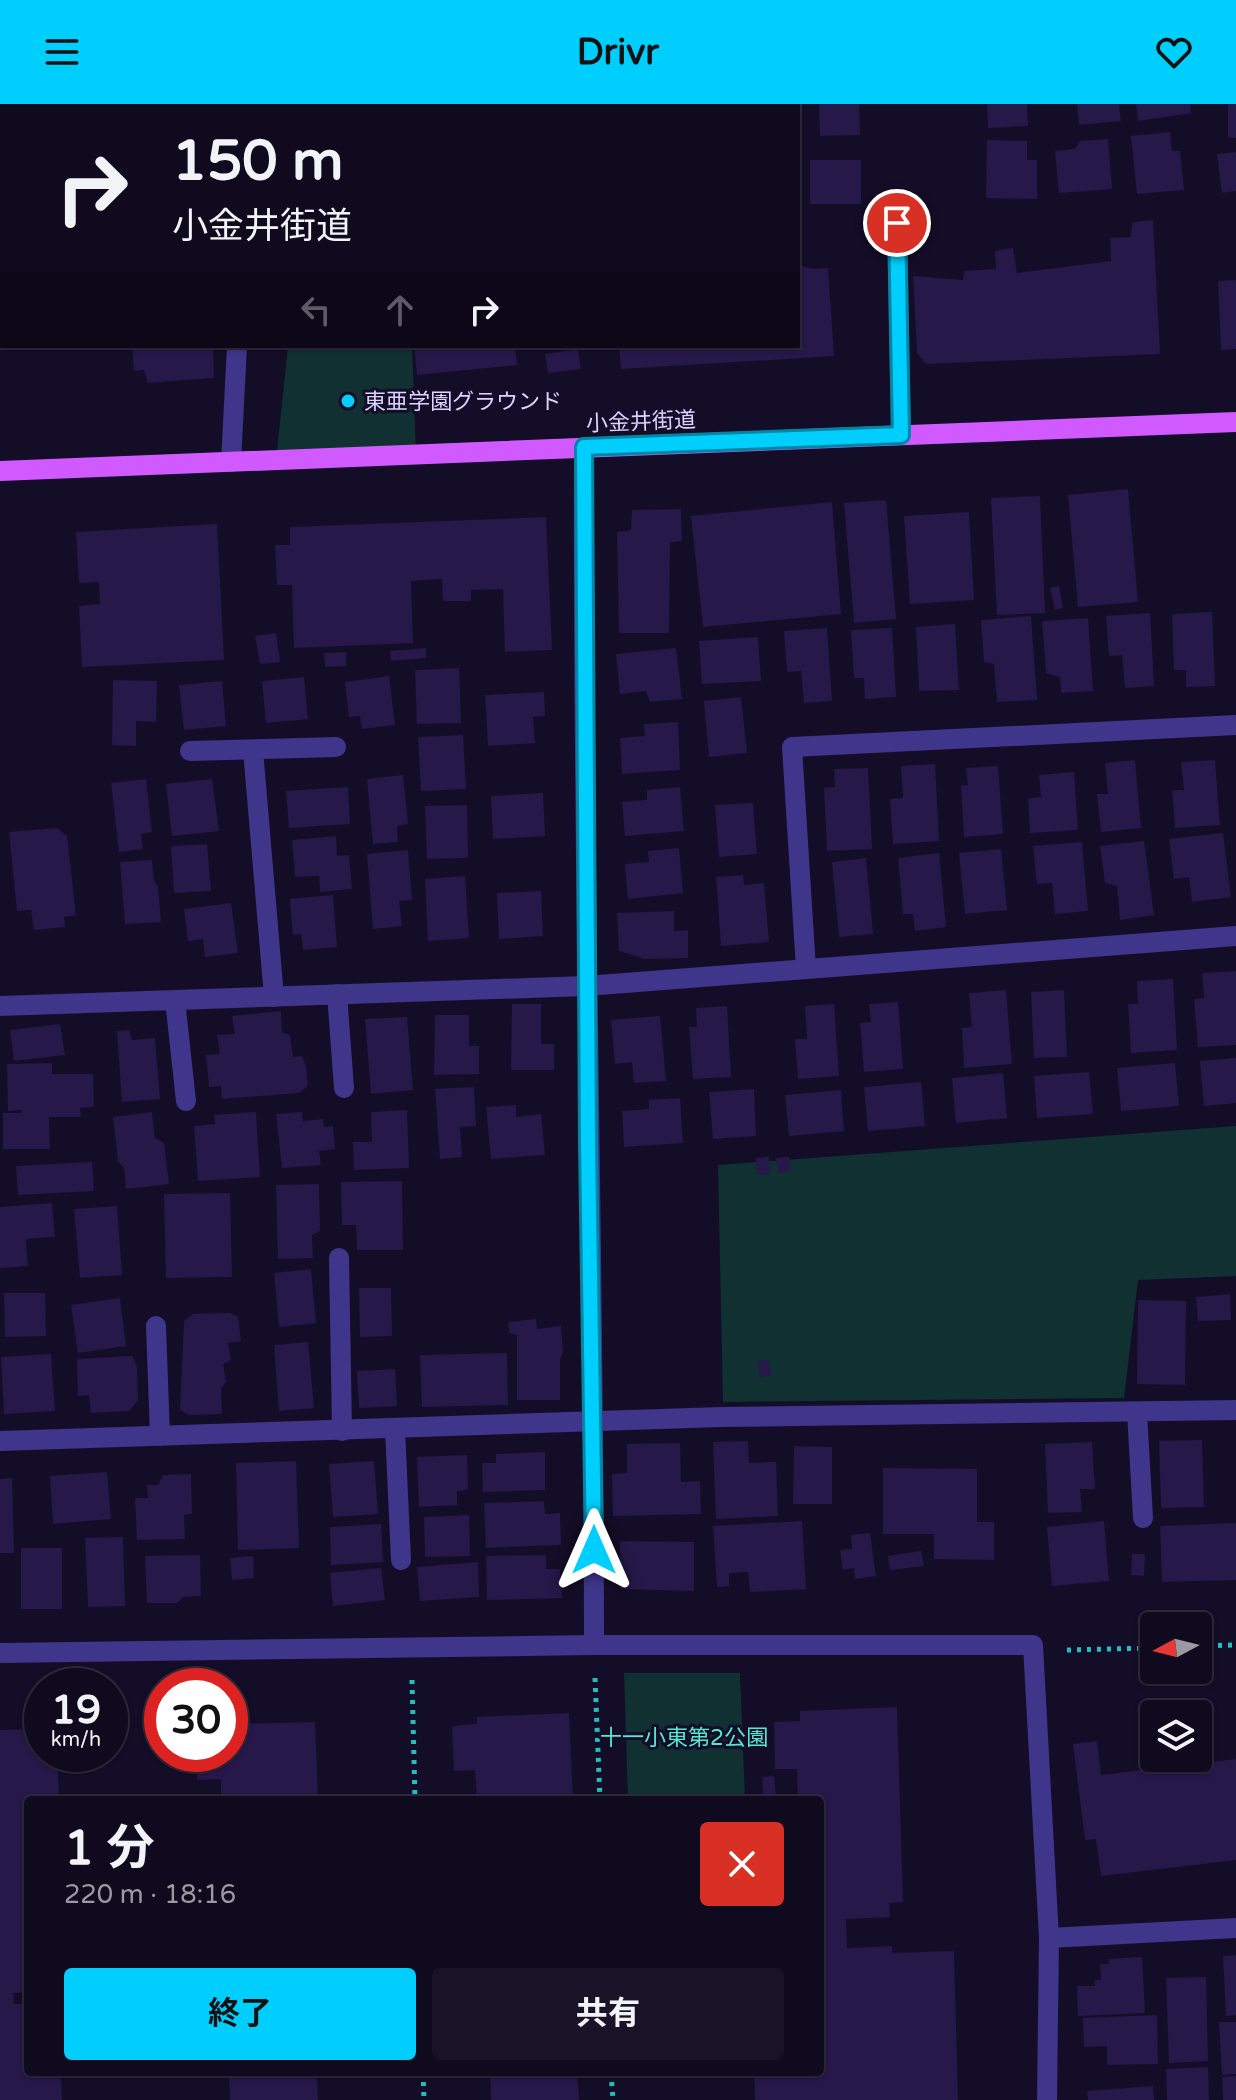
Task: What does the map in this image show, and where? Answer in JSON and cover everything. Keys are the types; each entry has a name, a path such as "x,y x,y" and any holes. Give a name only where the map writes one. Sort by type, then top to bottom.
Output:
{"main road":[{"name":"小金井街道","path":"0,471 1236,422"}],"street":[{"path":"897,223 901,435"},
{"path":"231,462 237,348"},
{"path":"584,447 586,986 594,1423 594,1645"},
{"path":"806,969 792,747 1236,725"},
{"path":"190,751 336,747"},
{"path":"253,750 274,997"},
{"path":"0,1006 586,986 1236,936"},
{"path":"337,994 344,1088"},
{"path":"175,1000 186,1101"},
{"path":"339,1258 342,1431"},
{"path":"156,1326 160,1436"},
{"path":"0,1441 721,1417 1236,1410"},
{"path":"1137,1412 1143,1518"},
{"path":"395,1429 401,1560"},
{"path":"0,1653 594,1645 1033,1645 1049,1938 1047,2100"},
{"path":"1049,1938 1236,1928"}],"path":[{"path":"594,1645 600,1796"},
{"path":"1212,1646 1236,1645"},
{"path":"411,1647 415,1796"},
{"path":"1034,1652 1140,1648"},
{"path":"423,2076 424,2100"},
{"path":"611,2076 613,2100"}],"green space":[{"name":"東亜学園グラウンド","path":"288,348 412,348 416,455 276,461"},
{"path":"1236,1126 1236,1276 1138,1280 1124,1398 723,1402 718,1165"},
{"name":"十一小東第2公園","path":"624,1673 740,1673 745,1796 628,1796"}],"building":[{"path":"819,104 859,104 860,135 820,136"},
{"path":"987,104 1027,104 1028,126 988,128"},
{"path":"1077,104 1119,104 1121,121 1079,125"},
{"path":"1136,104 1190,104 1191,113 1138,121"},
{"path":"1228,104 1236,104 1236,138 1228,138"},
{"path":"1170,132 1172,151 1180,151 1184,190 1137,194 1131,136"},
{"path":"1108,139 1112,189 1059,193 1055,151 1075,149 1080,141"},
{"path":"987,140 1027,141 1027,160 1037,160 1037,199 986,198"},
{"path":"1236,152 1236,191 1222,193 1217,154"},
{"path":"810,160 861,160 861,204 810,204"},
{"path":"1153,220 1160,354 926,364 917,353 913,276 963,280 964,271 996,269 995,251 1013,248 1017,273 1111,261 1110,238 1131,237 1132,222"},
{"path":"800,266 828,268 834,356 621,369 619,348 800,348"},
{"path":"1236,280 1236,349 1221,350 1218,281"},
{"path":"132,348 213,348 214,378 148,383 144,370 134,371"},
{"path":"414,348 515,348 517,365 417,375"},
{"path":"578,349 581,369 548,373 545,354"},
{"path":"1128,489 1138,602 1078,607 1068,495"},
{"path":"1040,496 1045,613 997,615 991,498"},
{"path":"886,500 896,619 854,623 844,503"},
{"path":"832,502 841,614 703,627 691,516"},
{"path":"681,509 682,541 670,542 669,633 619,633 617,532 631,530 632,510"},
{"path":"969,512 974,600 910,604 904,516"},
{"path":"546,517 552,650 505,652 503,589 471,590 471,601 443,601 442,579 411,581 413,643 294,648 292,585 277,585 275,545 290,545 290,527"},
{"path":"217,524 224,660 82,667 79,606 100,604 99,582 79,583 76,532"},
{"path":"1059,586 1063,608 1055,610 1050,588"},
{"path":"1212,612 1215,686 1186,687 1186,670 1174,670 1172,614"},
{"path":"1150,613 1154,686 1125,688 1122,655 1109,656 1106,616"},
{"path":"1031,616 1037,700 997,702 994,664 984,662 981,620"},
{"path":"1088,618 1093,691 1061,693 1060,677 1046,673 1042,621"},
{"path":"955,624 959,690 919,691 916,627"},
{"path":"827,628 832,701 804,703 801,671 787,672 784,631"},
{"path":"892,628 896,697 865,699 864,678 854,678 851,630"},
{"path":"276,633 280,662 260,664 255,636"},
{"path":"758,637 761,681 702,684 699,641"},
{"path":"426,648 426,658 391,661 390,651"},
{"path":"676,648 682,699 650,702 646,691 620,694 616,654"},
{"path":"346,652 346,666 325,667 324,653"},
{"path":"459,668 461,723 417,724 415,670"},
{"path":"389,676 395,725 362,729 360,716 349,717 345,682"},
{"path":"304,677 308,719 266,723 262,681"},
{"path":"113,680 157,681 156,722 136,721 136,746 112,745"},
{"path":"222,681 226,726 184,730 179,685"},
{"path":"544,692 545,716 533,717 535,743 488,746 485,695"},
{"path":"741,697 747,753 709,757 704,701"},
{"path":"678,722 680,770 622,774 620,738 645,736 644,724"},
{"path":"463,735 466,789 421,791 418,737"},
{"path":"1135,760 1141,828 1101,832 1097,794 1108,794 1105,763"},
{"path":"1215,760 1220,825 1175,828 1172,790 1184,790 1181,762"},
{"path":"935,764 939,841 893,844 890,799 903,798 901,766"},
{"path":"998,766 1003,834 964,837 961,786 968,785 966,768"},
{"path":"868,768 872,849 827,851 824,788 835,787 834,769"},
{"path":"1074,772 1078,830 1030,833 1028,798 1041,797 1039,775"},
{"path":"403,775 408,824 397,826 398,842 373,844 367,779"},
{"path":"146,779 152,832 141,834 143,849 119,852 111,783"},
{"path":"212,779 219,831 172,836 166,784"},
{"path":"348,787 350,824 289,828 286,791"},
{"path":"680,787 684,831 625,836 622,802 647,800 647,790"},
{"path":"543,793 545,836 493,839 491,796"},
{"path":"753,803 757,854 719,857 715,805"},
{"path":"467,805 468,858 427,859 425,806"},
{"path":"57,828 67,836 76,915 64,917 65,927 34,930 31,910 17,911 9,832"},
{"path":"1223,833 1231,897 1192,902 1189,877 1174,879 1169,839"},
{"path":"336,836 337,856 349,855 352,889 320,892 319,876 295,877 292,840"},
{"path":"1144,841 1154,915 1120,920 1117,886 1105,883 1100,846"},
{"path":"1082,842 1088,911 1055,914 1052,883 1037,884 1033,846"},
{"path":"207,844 211,891 174,893 171,846"},
{"path":"679,848 683,893 628,899 625,864 649,862 648,851"},
{"path":"1001,849 1007,910 965,914 959,853"},
{"path":"408,850 412,900 399,901 402,926 373,929 367,854"},
{"path":"939,853 946,927 915,931 913,914 903,914 898,858"},
{"path":"866,858 873,934 839,937 832,862"},
{"path":"152,860 161,922 125,924 120,862"},
{"path":"743,875 744,885 764,883 769,942 721,946 716,877"},
{"path":"465,876 469,938 428,941 425,879"},
{"path":"541,891 543,936 499,939 497,893"},
{"path":"333,895 337,947 303,950 301,934 293,935 290,899"},
{"path":"231,903 238,953 205,957 203,939 188,941 184,909"},
{"path":"674,911 674,931 688,930 688,958 645,959 619,951 617,913"},
{"path":"1236,971 1236,1045 1198,1047 1194,999 1204,998 1202,973"},
{"path":"1173,979 1177,1050 1131,1053 1128,1004 1138,1004 1137,981"},
{"path":"1006,990 1012,1064 964,1068 962,1028 972,1027 969,993"},
{"path":"1064,990 1067,1057 1034,1058 1031,992"},
{"path":"898,1002 903,1069 864,1072 860,1023 871,1022 869,1004"},
{"path":"512,1004 541,1004 541,1044 554,1044 554,1070 511,1070"},
{"path":"834,1004 839,1076 798,1079 795,1039 807,1039 805,1006"},
{"path":"727,1006 731,1077 693,1079 689,1027 697,1027 696,1008"},
{"path":"281,1011 282,1032 290,1035 293,1057 302,1056 308,1086 299,1093 222,1099 221,1086 209,1087 206,1055 220,1054 217,1035 235,1034 232,1016"},
{"path":"435,1015 469,1015 469,1046 479,1046 479,1074 434,1075"},
{"path":"660,1016 666,1081 634,1083 632,1062 615,1064 611,1020"},
{"path":"407,1017 413,1090 371,1094 365,1019"},
{"path":"60,1024 65,1055 14,1061 10,1030"},
{"path":"129,1030 132,1040 155,1038 160,1099 122,1102 117,1031"},
{"path":"1236,1058 1236,1103 1204,1106 1200,1061"},
{"path":"52,1063 52,1074 93,1074 94,1107 80,1108 81,1117 49,1117 50,1149 3,1149 3,1113 22,1113 22,1110 8,1111 7,1064"},
{"path":"1175,1063 1179,1106 1121,1111 1117,1068"},
{"path":"1089,1072 1093,1114 1037,1118 1034,1076"},
{"path":"1003,1073 1007,1118 956,1123 952,1078"},
{"path":"921,1082 925,1126 868,1131 864,1087"},
{"path":"474,1087 476,1126 460,1127 462,1157 440,1159 435,1089"},
{"path":"754,1089 756,1136 713,1139 709,1092"},
{"path":"841,1090 844,1131 789,1136 785,1095"},
{"path":"680,1098 683,1143 624,1147 622,1111 649,1109 649,1100"},
{"path":"516,1105 516,1117 541,1114 545,1155 491,1159 486,1107"},
{"path":"407,1110 409,1168 354,1170 353,1142 372,1142 371,1112"},
{"path":"152,1112 155,1138 164,1143 169,1184 126,1189 124,1168 118,1161 113,1117"},
{"path":"256,1112 260,1177 198,1181 194,1126 215,1124 214,1115"},
{"path":"302,1112 303,1121 323,1119 324,1127 333,1126 335,1149 319,1151 321,1165 282,1168 276,1114"},
{"path":"769,1157 770,1174 757,1175 756,1158"},
{"path":"789,1157 791,1171 778,1173 776,1158"},
{"path":"92,1162 94,1191 18,1195 16,1166"},
{"path":"402,1181 403,1250 357,1250 356,1225 342,1225 341,1182"},
{"path":"319,1184 320,1231 312,1235 313,1258 278,1259 276,1185"},
{"path":"230,1193 232,1277 166,1278 164,1194"},
{"path":"52,1203 55,1237 26,1239 28,1266 0,1268 0,1207"},
{"path":"117,1206 122,1275 80,1278 74,1209"},
{"path":"311,1269 316,1323 279,1327 274,1273"},
{"path":"359,1288 391,1288 392,1336 360,1337"},
{"path":"4,1293 45,1293 46,1336 5,1337"},
{"path":"1230,1294 1231,1320 1198,1321 1196,1297"},
{"path":"120,1298 126,1346 78,1353 71,1305"},
{"path":"1138,1300 1186,1301 1185,1385 1137,1384"},
{"path":"229,1313 238,1317 241,1341 228,1343 231,1360 223,1364 226,1382 221,1388 222,1414 189,1415 180,1410 184,1321 193,1314"},
{"path":"536,1319 537,1329 561,1326 560,1400 517,1400 517,1335 509,1333 508,1322"},
{"path":"308,1342 314,1408 279,1411 274,1345"},
{"path":"507,1353 508,1405 422,1407 420,1355"},
{"path":"51,1354 55,1411 4,1414 1,1357"},
{"path":"132,1356 137,1366 138,1400 129,1411 91,1413 89,1395 78,1396 77,1359"},
{"path":"769,1360 771,1376 760,1377 758,1361"},
{"path":"395,1369 397,1406 359,1408 357,1371"},
{"path":"1202,1440 1204,1507 1161,1508 1159,1441"},
{"path":"748,1441 749,1463 776,1462 778,1516 716,1519 713,1442"},
{"path":"1092,1442 1095,1489 1080,1489 1082,1512 1048,1513 1045,1444"},
{"path":"680,1443 681,1482 700,1481 701,1514 613,1516 612,1474 627,1473 627,1444"},
{"path":"794,1446 832,1447 832,1504 793,1504"},
{"path":"545,1452 545,1490 483,1492 482,1463 496,1463 496,1454"},
{"path":"467,1455 468,1490 457,1491 457,1505 419,1507 417,1457"},
{"path":"296,1461 299,1548 238,1550 236,1463"},
{"path":"374,1461 378,1514 333,1517 329,1464"},
{"path":"883,1468 977,1469 977,1522 994,1522 994,1560 934,1559 934,1534 883,1534"},
{"path":"107,1472 111,1519 53,1524 50,1476"},
{"path":"191,1474 192,1514 184,1515 185,1539 137,1540 135,1498 148,1498 147,1485 158,1485 163,1475"},
{"path":"12,1478 14,1553 0,1553 0,1479"},
{"path":"544,1501 545,1514 560,1513 561,1545 486,1548 484,1503"},
{"path":"469,1515 470,1556 425,1557 424,1517"},
{"path":"802,1521 806,1589 750,1592 748,1572 729,1573 729,1586 717,1587 713,1526"},
{"path":"1104,1521 1109,1581 1052,1586 1047,1527"},
{"path":"1236,1523 1236,1580 1162,1582 1160,1526"},
{"path":"381,1524 383,1562 331,1565 330,1527"},
{"path":"870,1533 876,1576 855,1579 854,1568 843,1570 840,1550 852,1549 851,1535"},
{"path":"123,1537 125,1606 88,1607 85,1538"},
{"path":"620,1541 694,1542 694,1591 620,1589"},
{"path":"21,1548 62,1548 62,1609 21,1609"},
{"path":"921,1551 924,1566 890,1570 888,1556"},
{"path":"1132,1554 1145,1554 1144,1576 1131,1575"},
{"path":"200,1555 201,1596 183,1597 177,1603 147,1603 145,1556"},
{"path":"546,1555 546,1569 560,1569 562,1598 487,1600 486,1556"},
{"path":"253,1556 254,1578 232,1580 230,1558"},
{"path":"478,1562 479,1597 420,1601 417,1567"},
{"path":"381,1568 385,1600 333,1606 330,1573"},
{"path":"897,1707 903,1902 889,1903 890,1917 846,1919 847,1948 892,1946 892,1953 954,1951 958,2100 755,2100 754,2076 824,2076 824,1796 798,1796 797,1769 775,1769 774,1722 800,1721 800,1711"},
{"path":"569,1713 573,1796 477,1796 475,1770 454,1771 452,1726 477,1724 477,1717"},
{"path":"315,1722 318,1796 221,1796 221,1779 197,1780 197,1772 248,1772 248,1724"},
{"path":"24,1729 24,1772 58,1772 59,1796 24,1796 24,1992 13,1993 14,2004 24,2004 24,2076 61,2076 62,2100 0,2100 0,1730"},
{"path":"1097,1741 1101,1775 1140,1770 1212,1772 1212,1762 1236,1759 1236,1860 1101,1876 1096,1839 1085,1840 1073,1744"},
{"path":"774,1776 776,1796 764,1796 762,1777"},
{"path":"1236,1955 1236,2015 1226,2016 1223,1956"},
{"path":"1142,1957 1145,2013 1078,2016 1077,1986 1095,1986 1095,1980 1101,1980 1100,1964 1108,1964 1109,1959"},
{"path":"1206,1977 1208,2061 1169,2063 1166,1978"},
{"path":"1157,2015 1158,2064 1107,2065 1107,2046 1084,2047 1083,2018"},
{"path":"1219,2022 1236,2022 1236,2074 1222,2075"},
{"path":"1208,2067 1209,2100 1167,2100 1166,2069"},
{"path":"229,2076 317,2076 318,2100 230,2100"},
{"path":"490,2076 577,2076 579,2100 491,2100"},
{"path":"1236,2076 1236,2100 1223,2100 1222,2077"},
{"path":"1153,2086 1154,2100 1088,2100 1087,2091"}],"place":[{"name":"東亜学園グラウンド","path":"348,401"}],"route":[{"path":"594,1550 584,447 901,435 897,223"}]}
